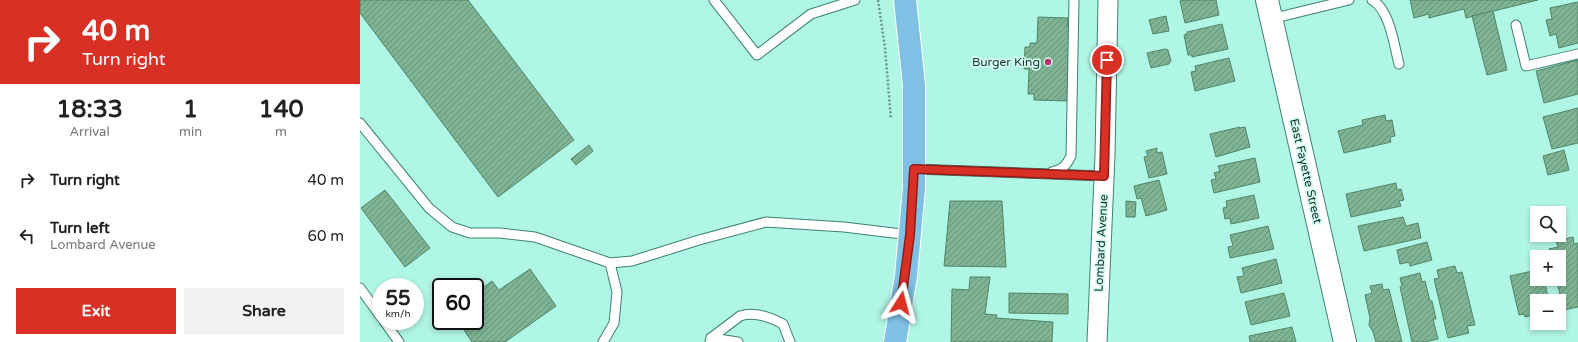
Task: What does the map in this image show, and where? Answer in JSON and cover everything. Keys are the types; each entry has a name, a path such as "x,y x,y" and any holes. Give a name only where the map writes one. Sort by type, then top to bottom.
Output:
{"main road":[{"path":"895,342 906,276 914,169 914,85 905,0"}],"street":[{"name":"Lombard Avenue","path":"1097,342 1104,176 1108,0"},
{"name":"East Fayette Street","path":"1269,9 1345,342"}],"lane":[{"path":"714,0 758,54 811,14 856,0"},
{"path":"1047,174 1060,170 1066,165 1071,156 1074,0"},
{"path":"1269,9 1349,0"},
{"path":"1372,0 1379,4 1388,20 1399,64"},
{"path":"1516,24 1526,66 1578,54"},
{"path":"360,124 428,208 452,227 470,233 500,233 535,237 610,263 632,261 699,240 766,222 844,227 910,235"},
{"path":"914,169 1104,176"},
{"path":"603,342 614,324 617,292 610,263"},
{"path":"360,288 372,305"},
{"path":"711,340 744,314 767,316 783,324 790,342"},
{"path":"390,330 399,342"},
{"path":"711,340 738,342"}],"path":[{"path":"878,0 885,48 892,122"}],"building":[{"path":"360,0 468,0 574,140 498,197 360,13"},
{"path":"1216,0 1219,15 1185,23 1180,1"},
{"path":"1410,0 1538,0 1466,18 1464,9 1429,18 1429,14 1414,18"},
{"path":"1578,2 1578,43 1559,48 1556,34 1550,36 1546,20 1552,19 1550,8"},
{"path":"1493,11 1507,70 1487,75 1472,16"},
{"path":"1166,16 1169,31 1153,34 1149,20"},
{"name":"Burger King","path":"1038,17 1068,18 1067,27 1070,26 1072,66 1068,66 1067,101 1034,100 1034,94 1028,94 1029,69 1024,69 1025,47 1030,47 1030,43 1037,43"},
{"path":"1222,24 1228,49 1192,57 1192,55 1188,55 1184,35 1187,34 1187,32"},
{"path":"1165,49 1168,50 1171,61 1169,64 1151,68 1147,53"},
{"path":"1229,58 1235,81 1195,91 1191,72 1196,71 1195,66"},
{"path":"1578,60 1578,94 1544,103 1536,71"},
{"path":"1578,108 1578,143 1552,149 1543,117"},
{"path":"1385,115 1386,121 1392,120 1395,136 1390,137 1391,142 1344,153 1338,131 1363,125 1362,120"},
{"path":"1245,127 1250,147 1216,157 1210,134"},
{"path":"589,145 593,151 576,165 571,159"},
{"path":"1157,148 1157,153 1162,152 1167,174 1149,178 1144,157 1148,156 1146,151"},
{"path":"1564,150 1569,170 1548,175 1543,156"},
{"path":"1255,158 1260,182 1214,193 1211,180 1216,179 1214,173 1220,171 1218,166"},
{"path":"1159,180 1167,210 1146,216 1141,198 1137,199 1134,186"},
{"path":"1396,183 1397,190 1401,189 1404,200 1399,201 1401,206 1351,217 1346,194"},
{"path":"385,190 430,248 405,267 361,208"},
{"path":"1254,195 1259,218 1231,224 1230,218 1225,219 1223,208 1227,207 1226,201"},
{"path":"950,201 1002,201 1006,267 944,266"},
{"path":"1126,201 1136,202 1135,217 1126,217"},
{"path":"1403,217 1406,226 1418,223 1421,238 1364,251 1358,226"},
{"path":"1268,226 1274,249 1230,258 1228,247 1233,246 1230,235"},
{"path":"1573,237 1574,244 1578,243 1578,307 1566,310 1566,294 1560,294 1558,286 1566,286 1566,250 1549,249 1558,247 1556,242 1566,242 1566,239"},
{"path":"1427,242 1432,260 1410,266 1409,262 1400,264 1397,250"},
{"path":"1276,259 1282,283 1241,293 1237,277 1244,276 1242,268"},
{"path":"1455,266 1457,273 1462,272 1475,325 1467,326 1469,333 1448,338 1434,279 1439,278 1437,270"},
{"path":"530,269 556,306 505,342 472,342 464,330 484,330 484,287 492,281 499,290"},
{"path":"1530,272 1530,286 1546,286 1547,294 1530,294 1530,316 1525,317 1524,314 1519,315 1510,276"},
{"path":"1420,273 1422,282 1425,281 1430,301 1432,301 1436,319 1433,319 1438,339 1425,342 1412,342 1400,287 1402,286 1400,278"},
{"path":"970,277 990,277 985,314 997,315 996,318 1053,322 1052,342 951,342 952,289 969,290"},
{"path":"1382,284 1383,290 1389,289 1402,342 1376,342 1369,325 1370,318 1365,295 1372,293 1370,286"},
{"path":"1009,293 1068,294 1068,314 1009,313"},
{"path":"1284,293 1290,316 1251,325 1245,302"},
{"path":"1292,327 1296,342 1250,342 1249,336"}],"place":[{"name":"Burger King","path":"1048,62"}],"route":[{"path":"901,303 906,276 910,235 914,169 1104,176 1107,60"}]}
